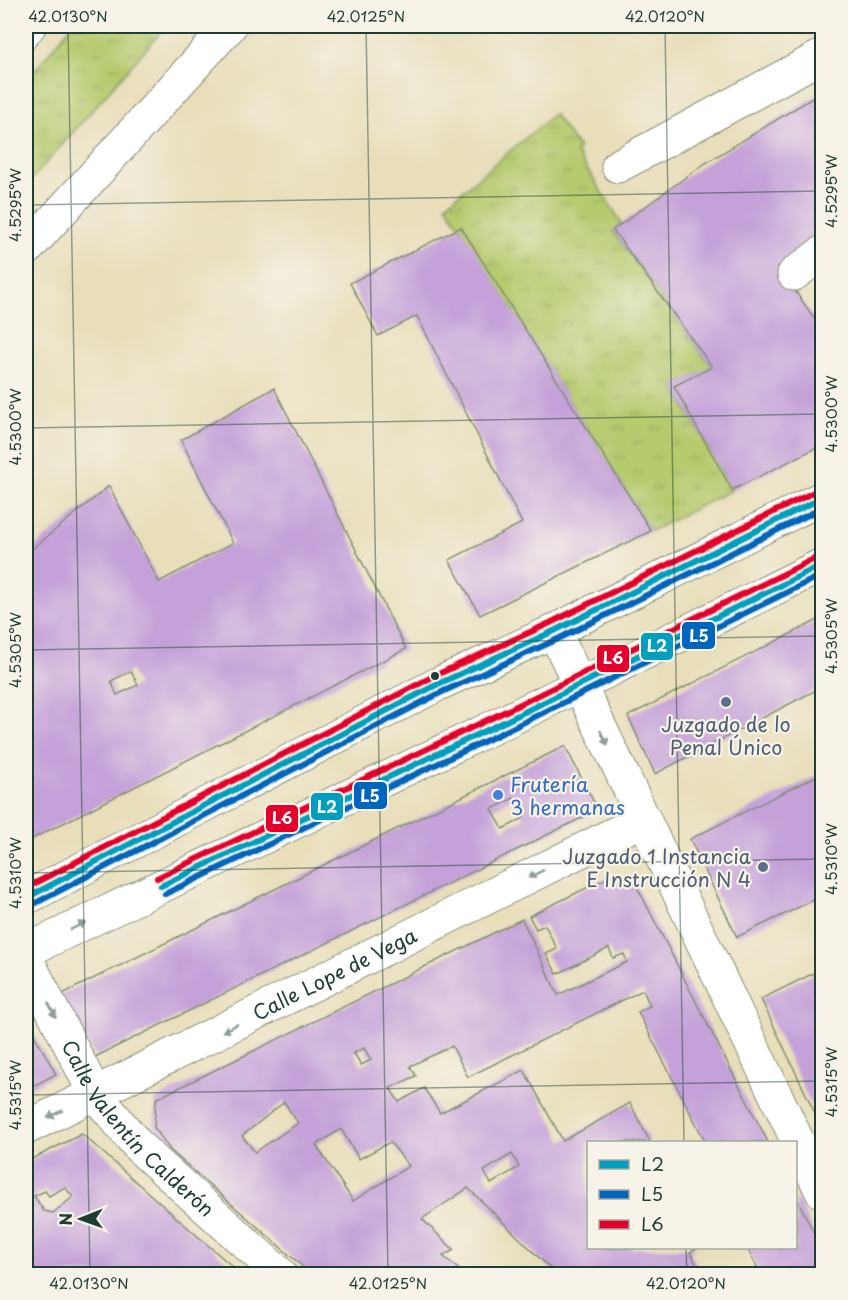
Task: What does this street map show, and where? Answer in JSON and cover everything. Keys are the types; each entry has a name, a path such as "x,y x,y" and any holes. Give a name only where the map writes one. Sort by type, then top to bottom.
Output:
{"street":[{"path":"26,250 230,26"},
{"path":"618,166 822,56"},
{"path":"794,274 822,254"},
{"path":"26,898 438,684 554,631 822,498"},
{"path":"26,951 578,686 822,564"},
{"path":"554,631 578,686 822,1192"},
{"name":"Calle Lope de Vega","path":"26,1128 644,819"},
{"name":"Calle Valentín Calderón","path":"26,958 95,1094 140,1148 280,1275"}],"lane":[{"path":"26,40 38,26"}],"green space":[{"path":"71,26 166,26 26,186 26,81"},
{"path":"554,114 579,149 576,152 622,223 613,231 712,367 674,387 732,490 651,531 446,205"}],"building":[{"path":"822,92 822,235 778,267 822,329 822,445 732,490 674,386 712,367 613,230 704,164"},
{"path":"461,227 651,531 480,615 449,560 522,523 417,316 378,336 350,283"},
{"path":"274,388 406,649 26,842 26,554 109,486 159,582 233,543 181,440","holes":["131,671 138,685 117,695 111,681"]},
{"name":"Juzgado de lo Penal Único","path":"822,618 822,687 655,774 628,716"},
{"path":"565,746 598,810 95,1057 60,995","holes":["514,798 524,818 503,829 492,809"]},
{"name":"Juzgado 1 Instancia E Instrucción N 4","path":"822,773 822,896 737,937 690,839"},
{"path":"615,874 633,879 767,1141 705,1141 638,1012 650,1006 643,990 468,1077 452,1046 410,1066 416,1076 390,1088 399,1102 424,1088 440,1113 524,1070 563,1141 630,1103 649,1141 587,1141 587,1249 695,1249 690,1252 702,1274 556,1274 468,1188 422,1219 454,1250 443,1256 464,1274 311,1274 170,1150 154,1127 156,1099 522,919 558,995 627,962 624,954 613,958 609,948 557,974 546,954 557,949 545,925 536,929 529,916","holes":["364,1048 371,1060 361,1065 354,1053","284,1102 298,1123 255,1152 242,1136","341,1129 359,1159 390,1142 409,1166 353,1201 316,1145","512,1154 519,1167 491,1184 484,1171"]},
{"path":"822,969 822,1128 761,999"},
{"path":"26,1020 56,1074 26,1090"},
{"path":"82,1134 241,1274 26,1274 26,1162","holes":["65,1187 73,1197 53,1213 44,1211 34,1196 45,1191 49,1196"]},
{"path":"797,1199 822,1249 822,1274 761,1274 748,1249 797,1249"}],"transit line":[{"name":"L6","path":"26,888 434,676 550,623 818,490"},
{"name":"L2","path":"26,898 438,684 554,631 822,498"},
{"name":"L5","path":"30,906 442,692 558,639 822,508"},
{"name":"L6","path":"157,878 502,713 818,557"},
{"name":"L2","path":"161,886 506,721 822,565"},
{"name":"L5","path":"165,894 510,729 822,575"}],"place":[{"name":"Juzgado de lo Penal Único","path":"726,702"},
{"name":"Frutería 3 hermanas","path":"498,795"},
{"name":"Juzgado 1 Instancia E Instrucción N 4","path":"763,867"}]}
